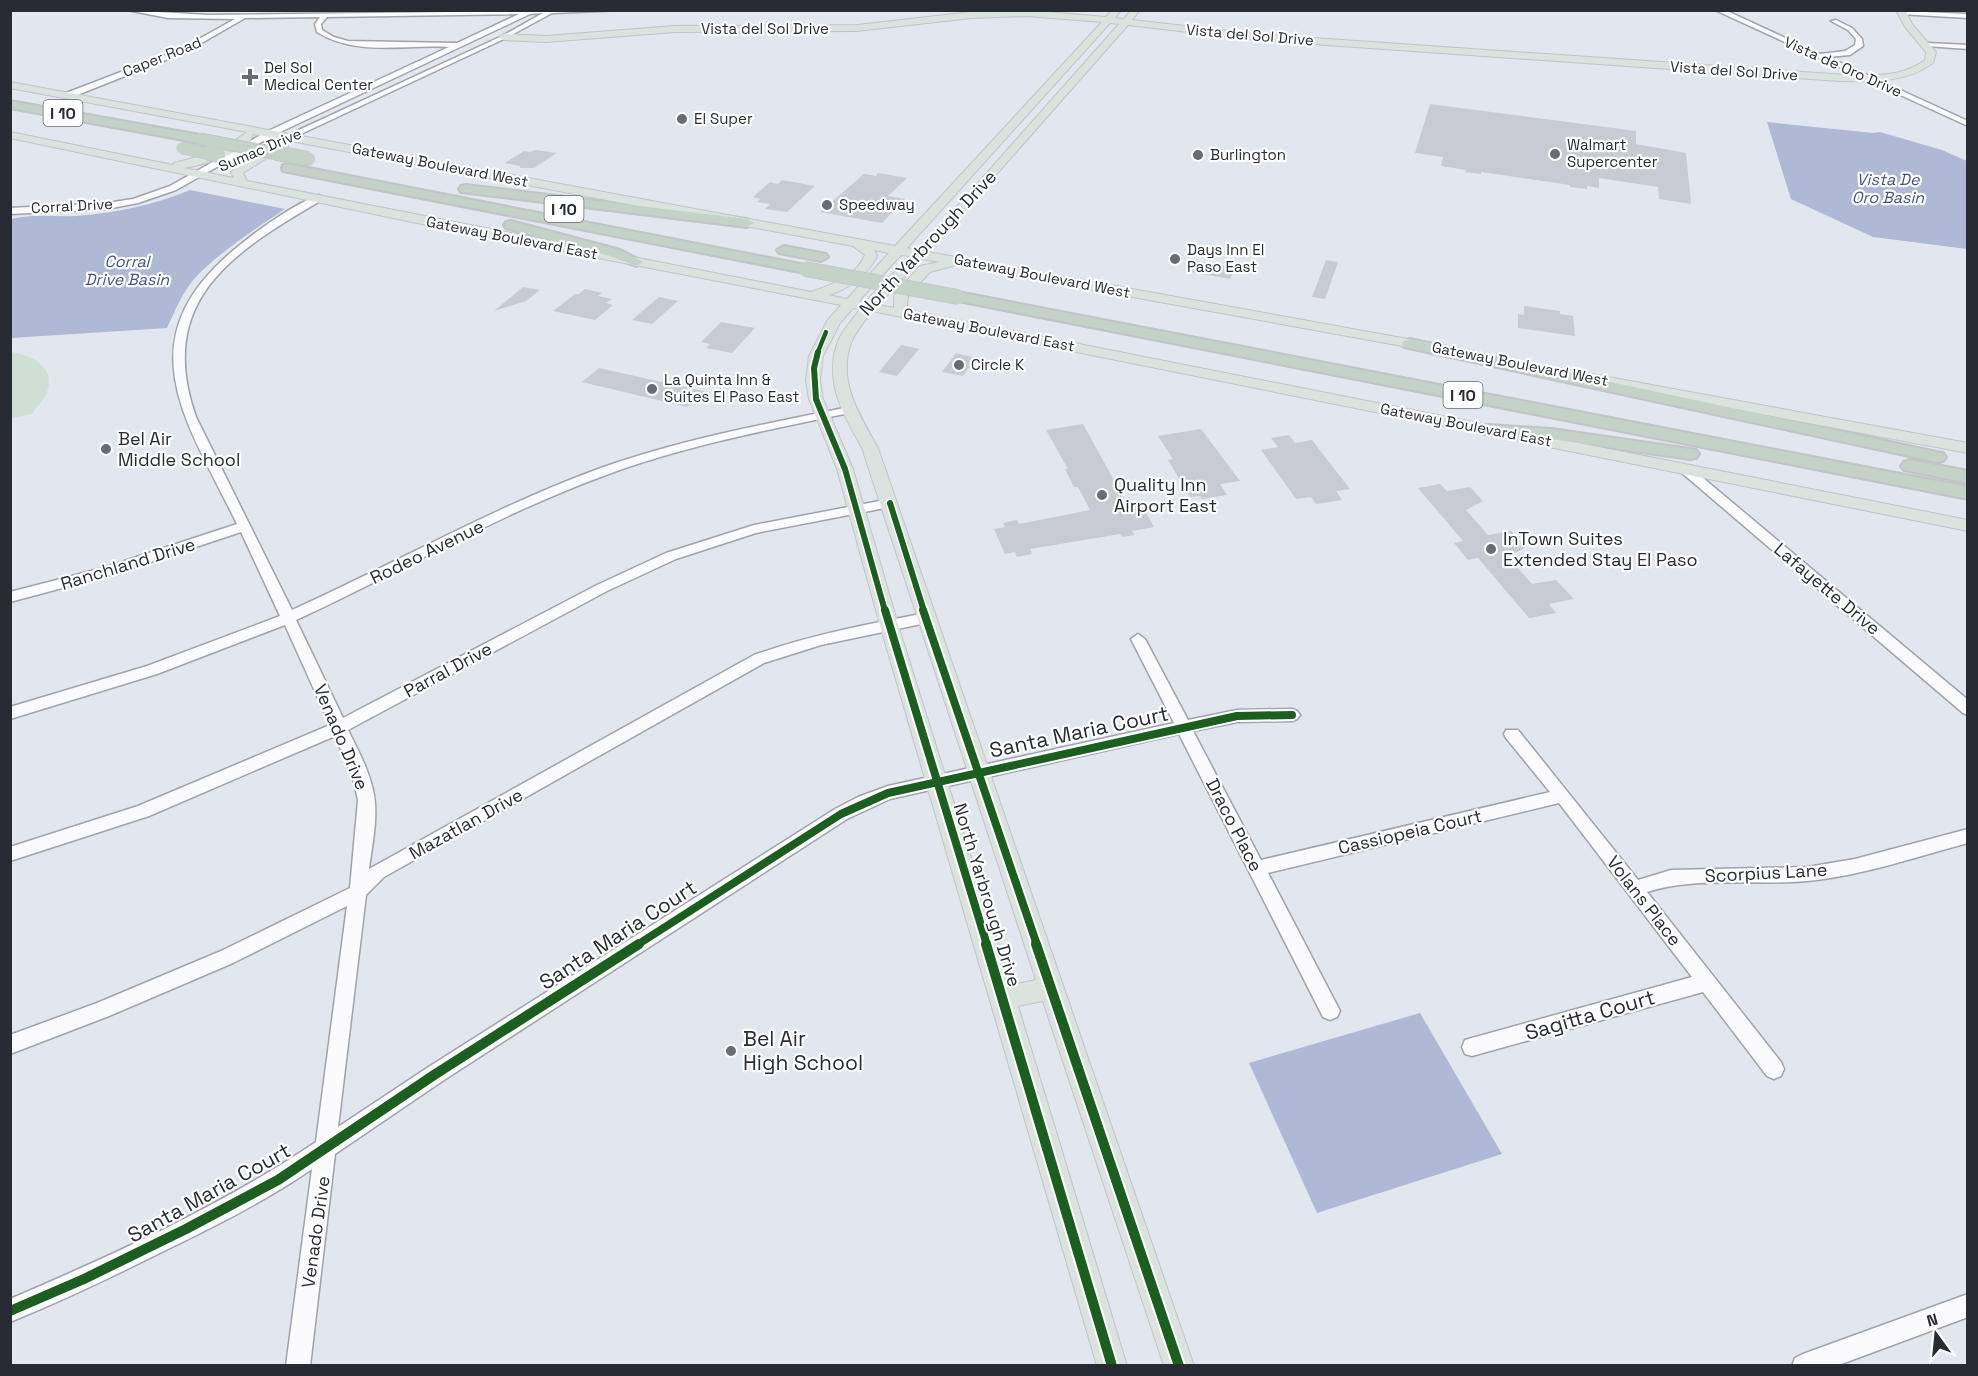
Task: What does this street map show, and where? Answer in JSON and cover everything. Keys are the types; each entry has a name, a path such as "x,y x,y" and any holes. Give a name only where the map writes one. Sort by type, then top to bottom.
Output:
{"highway":[{"path":"10,86 115,123"},
{"name":"I 10","path":"10,104 705,235"},
{"name":"I 10","path":"10,115 1968,493"},
{"path":"375,184 420,200 615,253 636,262"},
{"path":"450,188 521,194 747,223"},
{"name":"I 10","path":"775,248 1968,477"},
{"path":"1410,344 1494,363 1627,388 1968,463"},
{"path":"1489,430 1551,434 1697,455 1968,504"}],"main road":[{"name":"North Yarbrough Drive","path":"1112,1365 889,625 845,469 816,399 814,368 816,356 826,332 850,303 901,250 1117,10"},
{"name":"North Yarbrough Drive","path":"1137,10 940,232 868,307 844,342 839,371 841,388 849,410 870,448 890,503 926,618 1179,1365"},
{"path":"1901,12 1908,25 1928,45"},
{"name":"Vista del Sol Drive","path":"504,37 546,39 675,29 864,28 994,14 1044,14 1257,37 1869,79 1895,76 1922,68 1930,62 1932,56 1928,45"},
{"name":"Gateway Boulevard West","path":"10,86 69,95 747,223 1968,448"},
{"path":"1014,125 1032,128"},
{"path":"158,165 189,164 208,159 243,141 250,133 247,129"},
{"name":"Gateway Boulevard East","path":"10,135 636,262 1968,526"},
{"path":"242,182 237,171 274,149 316,141"},
{"path":"860,243 892,240 921,228"},
{"path":"940,232 941,248 963,262"},
{"path":"807,295 838,290 847,286 871,255 860,243"},
{"path":"916,316 900,307 901,295 925,269 948,262 963,262"},
{"path":"791,292 822,310 826,319 826,332"},
{"path":"844,342 875,323 916,316"},
{"path":"1003,998 1052,988"}],"street":[{"path":"130,10 176,16 324,16 620,10"},
{"name":"Caper Road","path":"69,95 203,41 227,29 251,10"},
{"name":"Vista de Oro Drive","path":"1718,10 1968,124"},
{"name":"Sumac Drive","path":"201,174 292,137 504,37 552,11"},
{"name":"Sumac Drive","path":"201,174 271,133 530,12"},
{"path":"1901,12 1968,16"},
{"path":"324,16 318,24 319,32 338,41 361,44 442,43 458,45"},
{"path":"504,37 500,33 519,17"},
{"path":"1820,56 1847,53 1859,46 1859,39 1856,35 1834,21"},
{"path":"426,60 483,40 504,37"},
{"path":"1928,45 1968,47"},
{"name":"Corral Drive","path":"10,211 117,204 173,188 201,174"},
{"name":"Venado Drive","path":"298,1365 328,1146 365,836 367,793 289,618 196,428 182,390 177,357 182,326 197,295 223,265 256,237 319,198"},
{"name":"Rodeo Avenue","path":"10,713 90,690 193,656 289,618 553,492 601,472 638,459 719,437 849,410"},
{"name":"Lafayette Drive","path":"1686,470 1968,709"},
{"name":"Parral Drive","path":"10,854 143,811 339,727 602,588 671,556 754,529 890,503"},
{"name":"Ranchland Drive","path":"10,597 106,572 244,526"},
{"name":"Mazatlan Drive","path":"10,1045 102,1010 227,957 358,892 378,872 759,659 790,647 926,618"},
{"name":"Draco Place","path":"1138,639 1330,1011"},
{"name":"Santa Maria Court","path":"10,1311 84,1279 186,1229 278,1180 434,1075 841,814 864,802 888,793 979,772 1237,716 1292,715"},
{"name":"Volans Place","path":"1512,734 1635,888 1774,1069"},
{"name":"Cassiopeia Court","path":"1256,868 1563,796"},
{"name":"Scorpius Lane","path":"1635,888 1671,877 1807,874 1855,866 1968,836"},
{"name":"Sagitta Court","path":"1472,1047 1707,982"},
{"path":"1803,1365 1968,1305"}],"green space":[{"path":"11,352 27,356 41,365 49,377 49,385 46,394 32,414 11,418"}],"water":[{"name":"Vista De Oro Basin","path":"1767,122 1880,132 1942,150 1967,161 1967,249 1873,237 1791,199"},
{"name":"Corral Drive Basin","path":"190,190 285,209 228,249 197,276 183,294 167,328 11,338 11,219 105,213 149,204"},
{"path":"1420,1013 1502,1154 1317,1213 1249,1063"}],"building":[{"name":"Walmart Supercenter","path":"1430,104 1636,131 1636,144 1686,153 1691,204 1659,199 1658,187 1599,178 1599,188 1587,186 1587,189 1481,172 1481,174 1465,172 1466,170 1441,166 1443,157 1415,153"},
{"path":"524,151 557,153 534,168 520,168 520,166 505,163"},
{"path":"878,173 907,178 888,196 905,199 882,223 820,212 864,174 876,176"},
{"path":"782,180 815,186 787,212 765,209 770,204 757,202 760,199 753,197 770,182 778,184"},
{"path":"1326,260 1338,262 1325,299 1312,297"},
{"path":"1197,261 1236,268 1230,279 1191,272"},
{"path":"523,287 540,290 526,301 494,311"},
{"path":"585,289 602,293 598,296 612,299 606,303 613,305 595,320 553,311 575,294"},
{"path":"659,297 678,301 652,324 632,320"},
{"path":"1524,306 1560,311 1560,314 1573,316 1575,336 1518,328 1518,314 1524,315"},
{"path":"721,322 755,328 732,353 706,348 710,344 701,342"},
{"name":"Circle K","path":"901,345 919,349 897,376 879,372"},
{"name":"Circle K","path":"956,353 976,358 963,376 942,372"},
{"name":"La Quinta Inn & Suites El Paso East","path":"599,368 707,392 695,405 691,404 687,407 582,382"},
{"name":"Quality Inn Airport East","path":"1083,424 1127,504 1140,502 1154,527 1132,531 1135,535 1122,537 1120,534 1030,549 1032,554 1017,557 1015,552 1005,554 994,529 1005,527 1003,523 1017,520 1019,524 1090,510 1078,487 1074,487 1065,469 1068,469 1046,430"},
{"path":"1201,429 1240,481 1220,484 1227,495 1202,499 1200,496 1190,497 1168,460 1173,459 1158,436"},
{"path":"1289,435 1295,443 1312,440 1350,489 1336,491 1342,500 1316,504 1311,497 1296,499 1261,450 1278,447 1271,438"},
{"name":"InTown Suites Extended Stay El Paso","path":"1440,484 1447,491 1470,487 1483,501 1466,510 1488,535 1511,531 1526,547 1508,557 1532,584 1556,580 1574,599 1549,604 1556,613 1529,618 1478,558 1468,560 1454,543 1463,541 1418,488"}],"cycle path":[{"path":"826,332 816,356 814,368 816,399 845,469 889,625 1112,1366"},
{"path":"890,503 926,618 1179,1366"},
{"path":"10,1311 84,1279 186,1229 278,1180 434,1075 841,814 864,802 888,793 1237,716 1292,715"}],"place":[{"name":"Del Sol Medical Center","path":"250,77"},
{"name":"El Super","path":"682,119"},
{"name":"Walmart Supercenter","path":"1555,154"},
{"name":"Burlington","path":"1198,155"},
{"name":"Speedway","path":"827,205"},
{"name":"Days Inn El Paso East","path":"1175,259"},
{"name":"Circle K","path":"959,365"},
{"name":"La Quinta Inn & Suites El Paso East","path":"652,389"},
{"name":"Bel Air Middle School","path":"106,449"},
{"name":"Quality Inn Airport East","path":"1102,495"},
{"name":"InTown Suites Extended Stay El Paso","path":"1491,549"},
{"name":"Bel Air High School","path":"731,1051"}]}
